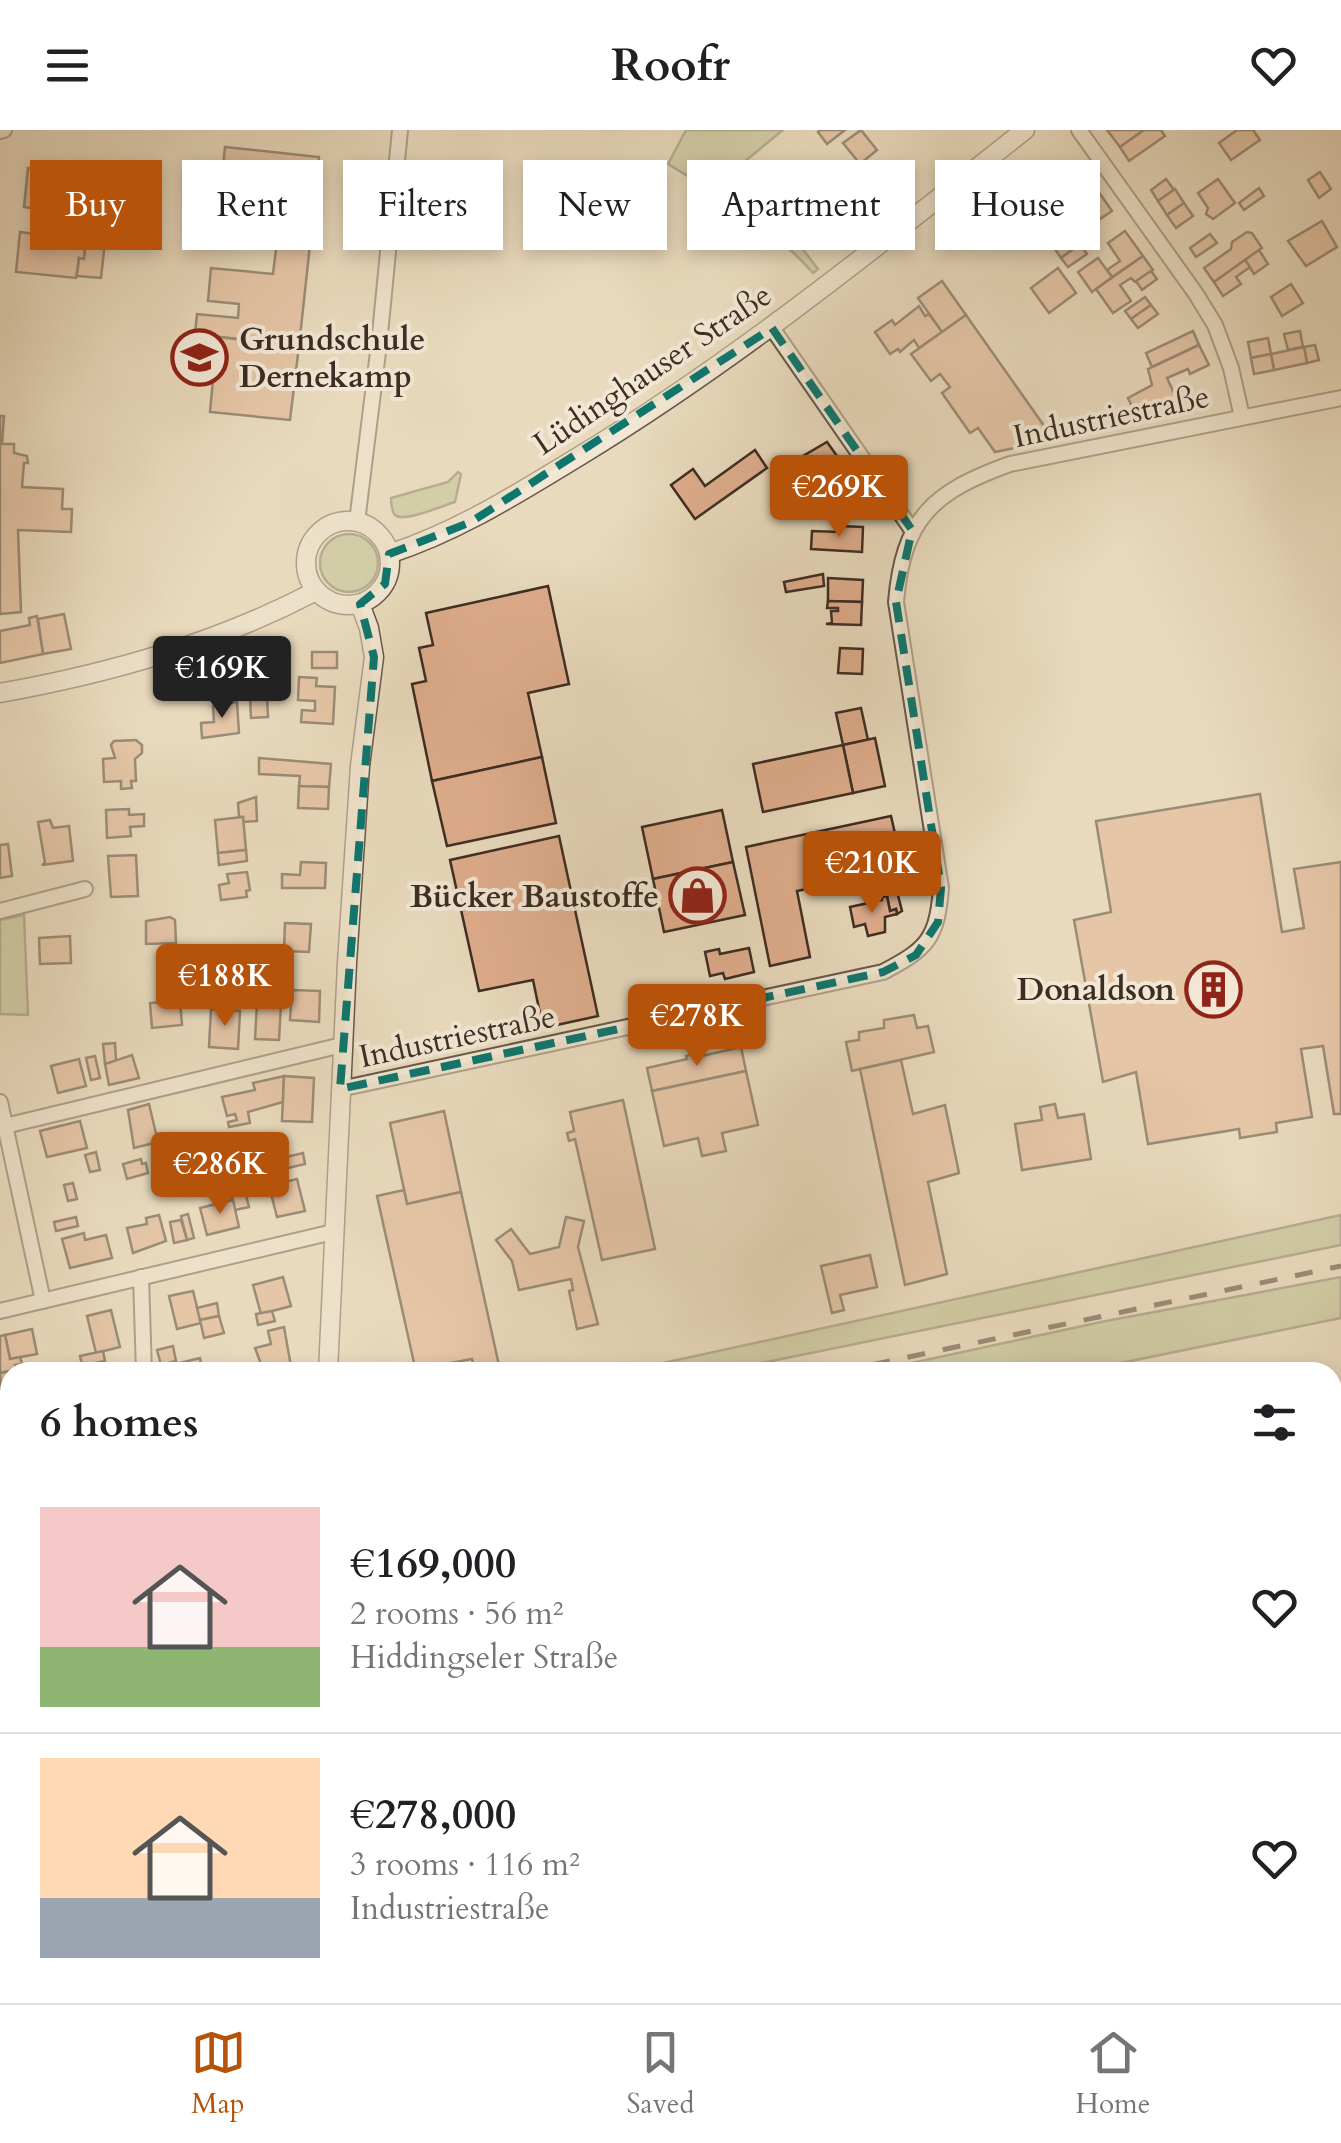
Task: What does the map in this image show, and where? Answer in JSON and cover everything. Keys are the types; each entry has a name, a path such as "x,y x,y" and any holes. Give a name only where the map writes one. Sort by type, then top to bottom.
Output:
{"street":[{"path":"356,522 379,344 400,130"},
{"name":"Lüdinghauser Straße","path":"389,554 471,522 628,428 772,328 1026,130"},
{"path":"1079,130 1196,294 1231,368 1242,417"},
{"path":"772,328 912,530"},
{"name":"Industriestraße","path":"340,1089 882,972 916,955 938,922 940,888 896,602 899,565 912,530 936,501 972,478 1010,464 1341,398"},
{"path":"339,522 356,522 371,528 389,554 390,569 384,584 360,604 329,601 316,591 308,576 306,559 312,542 323,529 339,522"},
{"path":"0,692 130,665 196,645 261,620 316,591"},
{"path":"328,1362 342,1045 360,766 374,657 360,604"},
{"path":"0,911 85,890"},
{"path":"5,1126 342,1045"},
{"path":"0,1102 43,1301"},
{"path":"0,1311 333,1232"},
{"path":"141,1278 144,1362"}],"highlighted area":[{"path":"772,328 912,530 896,602 941,888 938,922 916,955 883,972 340,1089 374,657 360,604 385,584 389,554 471,522"}],"green space":[{"path":"686,130 783,130 746,160 687,160 687,176 668,164"},
{"path":"790,250 803,250 818,269 813,273"},
{"path":"458,472 461,474 455,502 415,515 394,514 391,498 448,482"},
{"path":"349,534 370,542 378,563 370,584 349,592 328,584 320,563 328,542"},
{"path":"24,915 28,1015 0,1014 0,920"},
{"path":"1341,1215 1341,1245 767,1362 668,1362"},
{"path":"1341,1277 1341,1318 1126,1362 916,1362"}],"building":[{"path":"820,130 845,130 827,144"},
{"path":"861,130 877,150 865,160 857,160 843,143"},
{"path":"1107,130 1144,130 1120,147"},
{"path":"1144,130 1161,130 1165,136 1129,161 1120,147"},
{"path":"1237,130 1253,130 1260,140 1231,160 1219,143"},
{"path":"225,147 319,157 319,160 224,160"},
{"path":"28,168 30,168 30,208 24,207"},
{"path":"1320,172 1331,189 1319,198 1308,180"},
{"path":"1166,179 1174,190 1158,201 1151,190"},
{"path":"1218,179 1235,203 1213,219 1206,214 1208,208 1198,193"},
{"path":"1259,188 1264,196 1244,210 1239,203"},
{"path":"1175,189 1184,203 1167,215 1158,201"},
{"path":"1100,194 1112,211 1100,219"},
{"path":"1184,203 1193,216 1176,228 1167,215"},
{"path":"1322,221 1337,247 1306,266 1288,241"},
{"path":"1125,231 1143,256 1112,277 1107,270 1120,261 1108,243"},
{"path":"20,232 30,233 30,250 85,250 84,259 79,258 76,278 16,272"},
{"path":"1247,232 1262,248 1214,282 1204,268"},
{"path":"1210,234 1217,243 1196,257 1190,248"},
{"path":"85,250 104,250 101,278 77,276 79,258 84,259"},
{"path":"276,250 309,250 299,346 195,334 197,314 238,318 239,304 208,301 211,268 273,274"},
{"path":"1056,250 1072,250 1061,258"},
{"path":"1072,250 1084,250 1087,254 1068,267 1061,258"},
{"path":"1259,250 1268,264 1254,274 1245,260"},
{"path":"1143,256 1153,270 1135,282 1131,278 1120,285 1131,301 1113,313 1096,289"},
{"path":"1098,258 1112,277 1092,292 1078,272"},
{"path":"1245,260 1250,267 1236,277 1241,284 1223,296 1214,282"},
{"path":"1058,268 1076,293 1049,313 1031,288"},
{"path":"1151,271 1157,279 1142,290 1136,281"},
{"path":"942,281 966,315 942,332 918,298"},
{"path":"1291,284 1303,303 1282,316 1271,297"},
{"path":"1145,297 1151,305 1131,319 1125,311"},
{"path":"1151,305 1158,314 1138,328 1131,319"},
{"path":"919,306 942,332 919,348 914,340 900,352 898,349 890,354 875,332 892,320 895,325"},
{"path":"966,315 1054,440 995,452 978,428 970,433 942,393 950,387 940,374 931,381 911,354"},
{"path":"1193,331 1199,345 1152,367 1146,353"},
{"path":"1300,331 1303,347 1288,350 1284,334"},
{"path":"217,337 299,346 290,420 210,412"},
{"path":"1268,338 1271,354 1251,358 1248,342"},
{"path":"1199,345 1209,365 1167,378 1179,404 1135,413 1128,398 1152,385 1148,369"},
{"path":"1315,345 1319,360 1307,363 1304,347"},
{"path":"1304,347 1307,363 1274,370 1271,354"},
{"path":"1271,354 1274,370 1254,374 1251,358"},
{"path":"0,416 4,416 2,444 14,444 14,453 27,456 22,487 63,489 62,509 72,509 71,532 18,530 21,612 0,614"},
{"path":"827,442 842,463 814,482 798,459"},
{"path":"755,450 767,468 695,519 671,485 693,469 705,486"},
{"path":"840,526 863,527 862,552 811,549 812,531 840,532"},
{"path":"823,574 824,586 786,592 784,582"},
{"path":"828,578 863,580 862,602 828,601"},
{"path":"548,586 569,684 528,693 542,757 432,781 412,684 426,681 419,648 433,645 426,613"},
{"path":"828,601 862,602 861,625 826,624 832,623 831,611 838,611 827,608"},
{"path":"64,614 71,649 43,654 38,619"},
{"path":"37,616 43,654 0,663 0,631 30,625 29,618"},
{"path":"840,648 863,649 862,674 838,673"},
{"path":"312,652 337,652 337,668 312,668"},
{"path":"299,677 317,678 316,686 335,687 333,724 301,722 302,710 315,711 315,701 298,700"},
{"path":"267,696 268,717 251,718 250,697"},
{"path":"237,702 239,733 202,738 201,723 214,722 213,706"},
{"path":"861,708 868,740 843,745 836,713"},
{"path":"875,738 885,786 853,793 843,745"},
{"path":"136,740 142,745 142,753 135,759 136,781 131,781 132,788 121,789 121,781 104,782 103,759 115,758 111,745 114,741"},
{"path":"843,745 853,793 763,812 753,764"},
{"path":"542,757 556,823 447,846 432,781"},
{"path":"259,758 331,764 329,787 299,786 300,776 259,774"},
{"path":"299,786 329,787 328,809 298,808"},
{"name":"Donaldson","path":"1260,794 1282,932 1304,928 1294,869 1341,862 1341,1114 1334,1114 1323,1046 1301,1049 1312,1117 1276,1123 1277,1132 1240,1138 1239,1129 1148,1144 1136,1072 1103,1082 1074,920 1111,912 1096,821"},
{"path":"256,797 257,821 243,822 238,803"},
{"path":"129,809 129,815 144,814 144,826 130,827 131,836 107,838 106,810"},
{"path":"722,810 733,862 653,879 642,827"},
{"path":"891,816 903,869 797,891 810,957 770,966 746,847"},
{"path":"243,817 246,850 218,853 215,820"},
{"path":"50,820 53,828 69,826 73,861 42,865 45,863 38,822"},
{"path":"559,836 598,1016 543,1028 533,980 479,991 450,860"},
{"path":"8,844 12,876 0,878 0,845"},
{"path":"912,846 919,877 901,880 899,870 903,869 898,849"},
{"path":"246,850 247,861 219,865 218,853"},
{"path":"136,855 138,896 111,897 108,856"},
{"path":"301,862 326,863 325,888 282,888 282,874 300,875"},
{"path":"733,862 745,915 664,932 653,879"},
{"path":"247,872 247,897 221,900 219,885 229,883 227,874"},
{"path":"892,872 902,911 897,914 896,909 890,911 887,896 882,897 877,874"},
{"path":"887,896 890,911 896,909 897,914 885,917 885,932 868,936 865,924 854,927 850,907"},
{"path":"170,917 175,920 176,943 146,944 146,921"},
{"path":"285,923 311,924 309,952 284,951"},
{"path":"70,936 71,963 40,964 39,938"},
{"path":"749,948 754,972 725,979 723,973 710,976 705,952 719,949 720,954"},
{"path":"292,990 320,991 319,1022 290,1020"},
{"path":"180,1000 182,1025 152,1028 150,1003"},
{"path":"257,1003 281,1004 279,1040 255,1039"},
{"path":"211,1009 240,1011 238,1049 209,1047"},
{"path":"914,1015 917,1028 928,1026 934,1052 852,1071 846,1042 859,1040 859,1032 884,1028 884,1020"},
{"path":"115,1043 116,1061 105,1064 103,1044"},
{"path":"741,1047 746,1071 652,1091 647,1068 701,1052 702,1056"},
{"path":"132,1055 139,1078 109,1085 105,1064"},
{"path":"95,1056 100,1078 91,1080 86,1058"},
{"path":"79,1059 86,1086 58,1093 51,1066"},
{"path":"901,1060 913,1114 945,1105 959,1173 928,1182 947,1274 905,1285 860,1069"},
{"path":"746,1071 758,1125 722,1133 726,1151 702,1156 698,1138 664,1146 652,1091"},
{"path":"284,1076 283,1102 248,1112 250,1123 229,1127 228,1122 237,1120 235,1114 227,1116 222,1097 255,1090 253,1083"},
{"path":"284,1076 314,1078 312,1122 282,1121"},
{"path":"623,1100 655,1249 602,1260 575,1139 569,1141 567,1133 574,1131 570,1112"},
{"path":"149,1104 158,1142 134,1148 128,1110"},
{"path":"1055,1104 1058,1118 1084,1114 1091,1159 1022,1170 1015,1124 1042,1120 1040,1107"},
{"path":"444,1111 461,1192 407,1204 390,1123"},
{"path":"80,1121 87,1148 47,1157 40,1131"},
{"path":"96,1152 100,1170 90,1172 85,1155"},
{"path":"303,1153 305,1164 284,1169 282,1158"},
{"path":"141,1159 148,1173 127,1179 123,1164"},
{"path":"297,1179 305,1211 277,1217 269,1186"},
{"path":"73,1183 77,1199 68,1201 64,1185"},
{"path":"244,1187 249,1207 235,1210 230,1191"},
{"path":"404,1190 407,1204 461,1192 498,1362 472,1359 414,1362 377,1196"},
{"path":"233,1200 239,1227 207,1235 200,1208"},
{"path":"188,1214 194,1238 187,1240 181,1216"},
{"path":"159,1215 166,1241 133,1253 127,1228 147,1224 146,1218"},
{"path":"76,1217 78,1226 56,1231 54,1222"},
{"path":"566,1217 584,1221 578,1247 598,1324 577,1329 569,1291 573,1290 571,1279 519,1290 512,1261 496,1240 511,1229 530,1254 559,1247"},
{"path":"181,1220 187,1240 174,1243 170,1222"},
{"path":"84,1233 85,1240 106,1235 112,1258 70,1268 62,1239"},
{"path":"870,1255 877,1287 840,1295 844,1310 832,1313 821,1266"},
{"path":"283,1277 291,1306 261,1314 253,1285"},
{"path":"193,1291 201,1323 177,1329 169,1296"},
{"path":"217,1303 219,1316 200,1320 197,1308"},
{"path":"111,1310 120,1347 96,1353 87,1316"},
{"path":"272,1311 275,1321 258,1325 256,1314"},
{"path":"219,1316 224,1333 204,1338 200,1320"},
{"path":"284,1327 290,1362 260,1362 255,1348 271,1344 268,1331"},
{"path":"32,1329 37,1354 10,1359 5,1335"},
{"path":"5,1335 10,1359 20,1357 21,1362 0,1362 0,1336"},
{"path":"173,1346 176,1361 160,1362 157,1350"},
{"path":"103,1351 105,1361 81,1362 80,1356"}],"railway":[{"path":"885,1362 1341,1266"}],"place":[{"name":"Grundschule Dernekamp","path":"200,357"},
{"name":"Bücker Baustoffe","path":"698,896"},
{"name":"Donaldson","path":"1214,989"}]}
